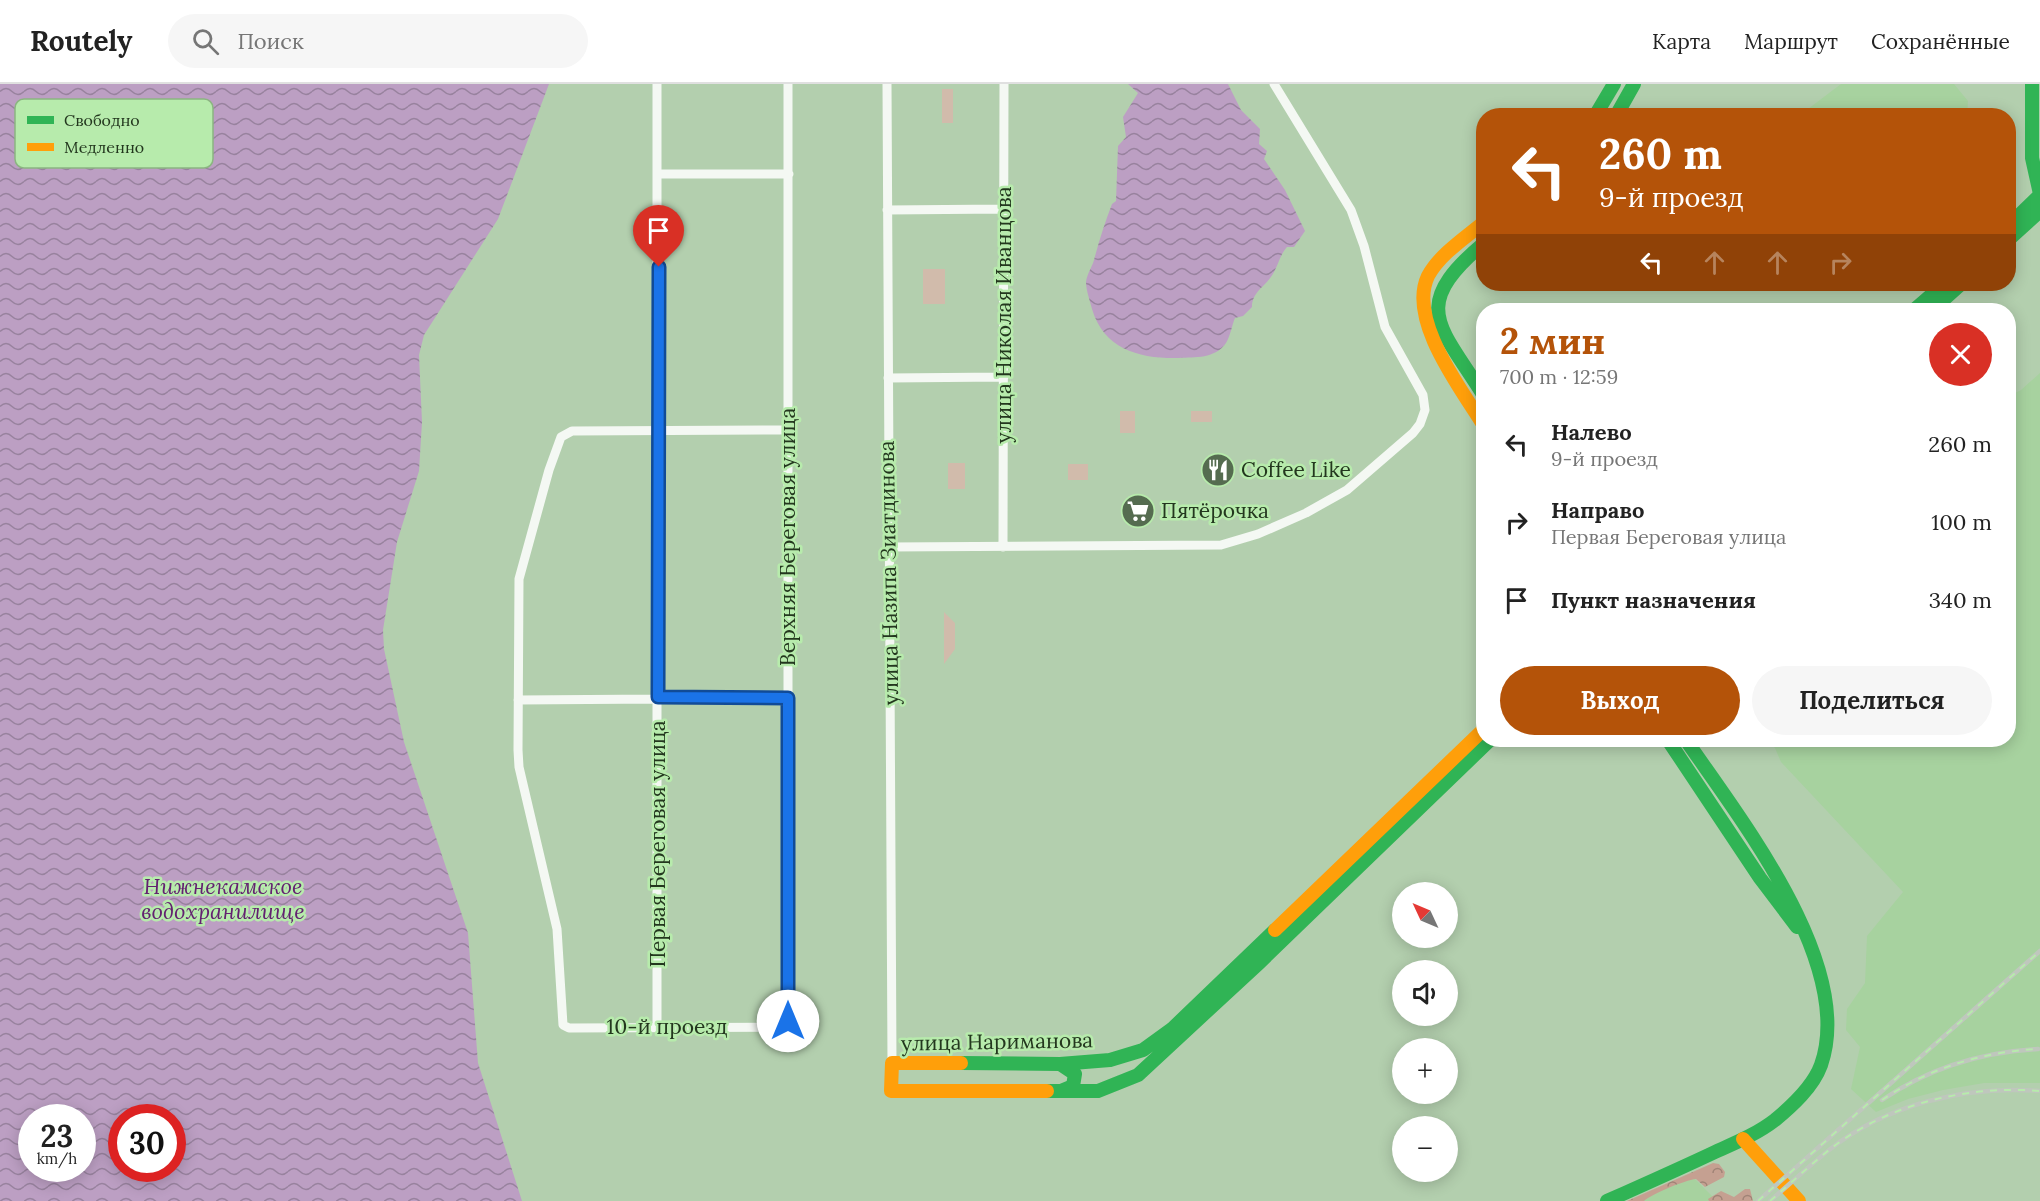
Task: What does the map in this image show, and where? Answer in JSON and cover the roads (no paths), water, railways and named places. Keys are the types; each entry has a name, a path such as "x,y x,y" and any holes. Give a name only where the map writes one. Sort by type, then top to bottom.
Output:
{"main road":[{"path":"1600,108 1614,84"},
{"path":"1620,108 1634,84"},
{"path":"2016,218 2040,195 2035,185 2033,159 2032,84"},
{"path":"2016,233 2040,211"},
{"path":"1476,229 1432,270 1423,289 1422,310 1428,331 1476,412"},
{"path":"1476,250 1456,267 1446,280 1437,298 1437,306 1441,326 1476,383"},
{"path":"1922,303 1936,291"},
{"path":"1940,303 1953,291"},
{"name":"улица Нариманова","path":"1476,737 1172,1029 1143,1050 1110,1060 1060,1064 892,1063 891,1091 1098,1091 1138,1075 1259,963 1483,747"},
{"path":"1673,747 1760,878 1806,939"},
{"path":"1607,1201 1743,1139 1780,1116 1797,1100 1822,1063 1827,1042 1827,1000 1821,974 1791,900 1691,747"},
{"path":"1059,1092 1073,1086 1076,1080 1075,1074 1060,1064"},
{"path":"1743,1139 1798,1201"}],"street":[{"name":"Первая Береговая улица","path":"657,84 657,1027"},
{"name":"Верхняя Береговая улица","path":"788,84 790,507 788,1026"},
{"name":"улица Назипа Зиатдинова","path":"887,84 892,1063"},
{"name":"улица Николая Иванцова","path":"1004,84 1004,547"},
{"path":"889,547 1213,547 1237,541 1313,510 1347,490 1413,433 1423,418 1422,395 1385,327 1364,246 1351,210 1274,84"},
{"path":"658,174 789,174"},
{"path":"888,210 1004,209"},
{"path":"888,378 1004,377"},
{"path":"788,430 572,431 566,433 558,443 519,579 518,700 658,697 788,698"},
{"name":"10-й проезд","path":"518,700 519,767 557,929 563,1025 569,1028 808,1027"}],"water":[{"name":"Нижнекамское водохранилище","path":"0,84 549,84 498,219 424,335 419,355 422,422 419,471 397,542 383,630 384,649 404,742 468,933 478,1063 522,1201 0,1201"},
{"path":"1128,84 1228,84 1241,110 1260,129 1259,144 1267,151 1264,159 1285,190 1305,231 1294,247 1287,247 1271,277 1254,297 1252,307 1243,316 1235,318 1226,343 1211,355 1165,358 1138,354 1115,343 1105,334 1092,309 1086,282 1109,211 1116,201 1118,146 1126,137 1123,117 1138,93"}],"railway":[{"path":"1758,1201 2040,951"},
{"path":"1882,1100 1918,1079 1957,1064 1997,1054 2038,1049"},
{"path":"1770,1201 1829,1150 1852,1134 1902,1110 1929,1101 1984,1091 2040,1091"}],"place":[{"name":"Coffee Like","path":"1218,470"},
{"name":"Пятёрочка","path":"1138,511"}]}
